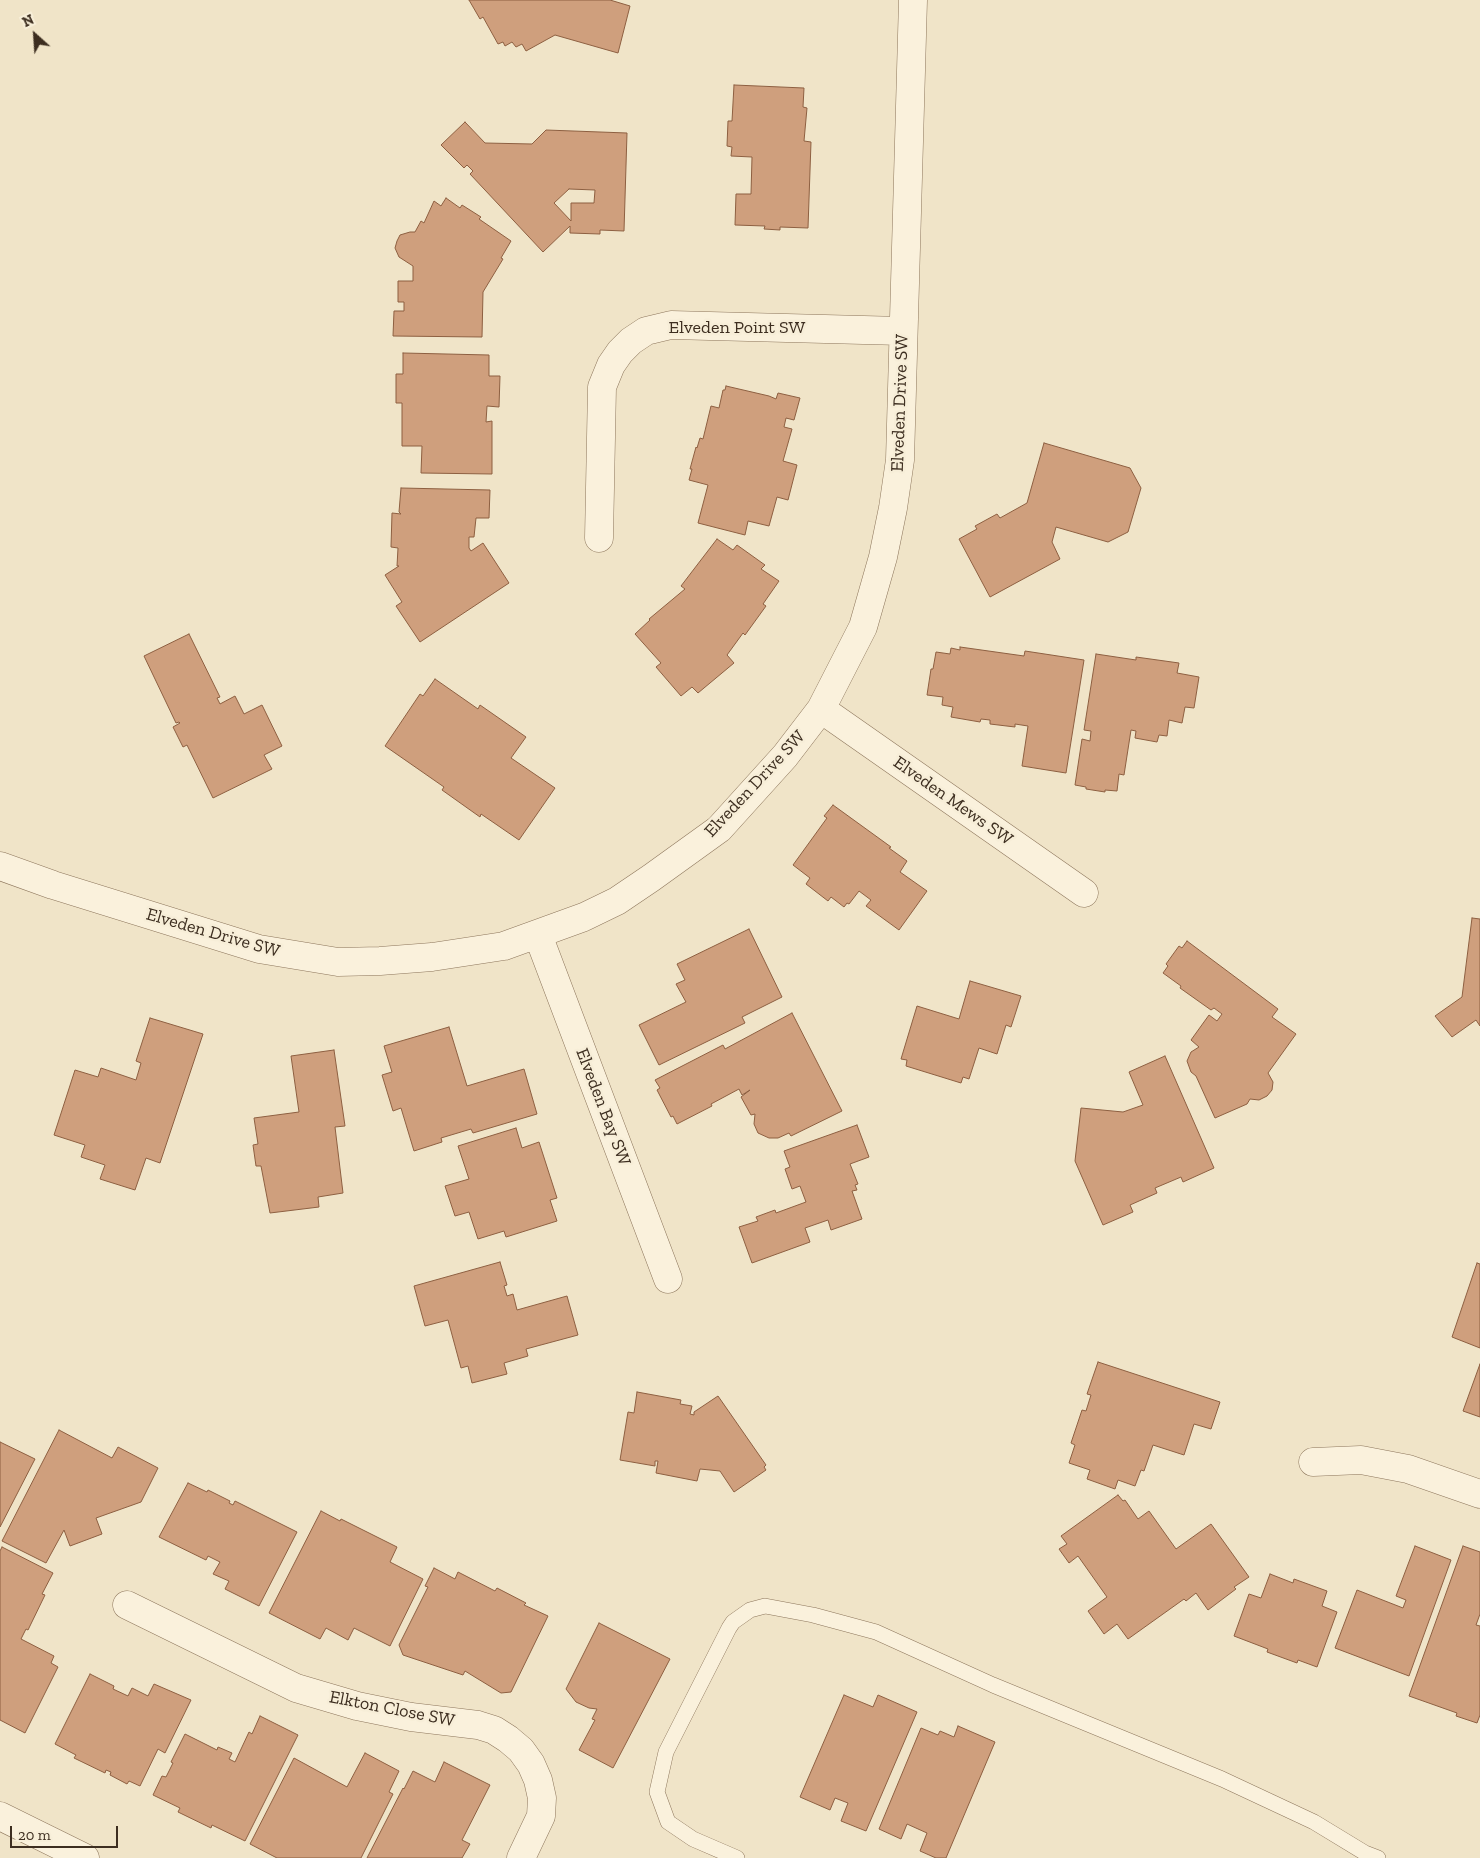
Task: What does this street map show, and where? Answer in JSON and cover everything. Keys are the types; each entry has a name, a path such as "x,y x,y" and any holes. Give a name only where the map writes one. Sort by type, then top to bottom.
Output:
{"street":[{"name":"Elveden Drive SW","path":"0,866 53,885 259,949 338,962 380,961 432,957 504,946 538,935 584,917 617,901 719,829 785,756 822,709 863,627 884,557 900,460 902,331 913,0"},
{"name":"Elveden Point SW","path":"599,538 602,387 611,365 631,341 646,331 671,326 902,331"},
{"name":"Elveden Mews SW","path":"822,709 1084,892"},
{"name":"Elveden Bay SW","path":"538,935 668,1279"},
{"path":"1313,1462 1361,1460 1408,1469 1480,1494"},
{"name":"Elkton Close SW","path":"127,1605 296,1688 357,1706 411,1717 478,1725 494,1730 508,1739 521,1750 531,1764 538,1780 542,1798 541,1816 520,1858"},
{"path":"0,1816 85,1858"}],"lane":[{"path":"737,1858 693,1839 668,1822 658,1792 666,1752 729,1628 733,1622 750,1610 765,1606 813,1615 876,1632 993,1685 1222,1779 1314,1822 1366,1853 1378,1858"}],"building":[{"path":"469,0 610,0 630,6 618,53 555,35 526,51 522,44 516,47 512,42 505,46 503,42 498,44 483,17 480,19"},
{"path":"734,85 804,88 803,107 807,108 804,141 811,142 808,228 780,227 780,230 764,229 765,226 735,225 736,194 751,194 752,157 731,156 732,147 727,146 728,121 732,121"},
{"path":"465,122 485,143 532,144 546,130 627,133 624,231 600,230 600,234 570,233 570,226 543,252 470,174 473,171 467,165 464,168 441,145","holes":["569,189 595,190 594,203 571,203 571,221 554,203"]},
{"path":"446,198 460,208 462,205 481,217 479,219 511,241 501,258 503,259 483,292 482,337 393,336 394,311 404,311 404,302 398,302 398,281 413,281 413,266 399,257 395,248 397,241 400,235 415,232 421,221 424,223 434,201 441,206"},
{"path":"403,353 489,355 489,376 500,376 499,407 487,406 486,422 492,421 492,474 421,473 422,446 402,446 402,403 396,403 396,374 403,374"},
{"path":"726,386 776,399 778,393 800,398 794,420 786,418 784,427 792,429 783,461 797,465 788,500 777,497 769,526 748,521 745,535 698,523 708,485 689,480 696,447 700,438 703,439 711,406 719,408 723,390 725,390"},
{"path":"1044,443 1130,468 1141,488 1128,532 1108,542 1056,527 1052,542 1060,559 990,597 959,539 977,529 975,526 997,514 1000,518 1027,503"},
{"path":"401,488 490,490 489,518 476,518 474,537 469,537 469,548 471,551 483,543 509,583 420,642 396,606 402,602 385,575 399,566 397,566 398,548 391,547 392,513 401,514 399,512"},
{"path":"717,539 733,550 737,545 765,565 761,569 779,581 763,604 766,606 745,635 743,633 727,655 734,663 698,693 692,687 681,696 656,667 661,663 635,634 649,619 685,589 681,586"},
{"path":"189,634 220,697 217,698 220,704 235,696 244,714 262,705 282,746 264,755 272,769 213,798 187,745 183,747 173,727 180,723 176,723 144,656"},
{"path":"960,647 1024,656 1025,651 1084,660 1066,773 1022,766 1028,726 1015,724 1015,727 990,724 990,720 981,719 980,722 951,717 953,707 942,705 943,697 927,695 936,652 950,654 951,648 960,650"},
{"path":"1096,654 1136,660 1136,657 1179,663 1177,673 1199,677 1194,708 1185,707 1182,723 1169,720 1167,736 1159,735 1157,742 1135,738 1136,731 1131,730 1124,775 1119,774 1117,791 1105,790 1105,792 1075,785 1082,739 1090,741 1091,731 1084,730"},
{"path":"435,679 478,709 480,705 526,737 511,758 555,788 519,840 481,814 480,817 442,790 444,787 385,746 420,694 423,696"},
{"path":"833,805 891,847 889,848 907,861 900,872 927,891 899,930 866,906 871,900 859,891 849,904 847,903 844,907 831,897 828,901 806,884 810,878 793,865 827,818 824,816"},
{"path":"1472,918 1480,919 1480,1026 1476,1020 1452,1037 1435,1016 1462,997"},
{"path":"749,929 782,997 742,1017 745,1023 659,1065 639,1025 686,1002 676,984 685,980 677,964"},
{"path":"1187,941 1278,1009 1272,1017 1296,1034 1268,1073 1273,1082 1272,1090 1267,1096 1259,1100 1250,1099 1247,1104 1215,1118 1187,1061 1191,1052 1199,1047 1191,1040 1209,1015 1217,1021 1222,1014 1214,1008 1211,1010 1180,988 1181,986 1163,973 1168,966 1166,964 1179,946 1182,948"},
{"path":"970,981 1021,996 1011,1027 1006,1025 997,1054 979,1048 969,1079 963,1077 961,1083 906,1066 907,1060 901,1059 917,1006 959,1019"},
{"path":"792,1013 842,1111 791,1136 789,1133 778,1138 769,1138 758,1133 754,1124 755,1114 751,1115 741,1097 750,1090 742,1095 739,1089 711,1104 712,1106 677,1124 673,1116 671,1117 657,1090 660,1088 655,1080 723,1045 725,1049"},
{"path":"150,1018 203,1034 160,1163 146,1158 135,1190 100,1179 105,1165 81,1157 85,1145 54,1135 75,1070 98,1077 101,1068 136,1080 141,1063 136,1061"},
{"path":"449,1027 467,1086 524,1069 537,1114 473,1133 471,1129 441,1138 442,1142 414,1151 401,1108 393,1111 382,1075 392,1072 384,1046"},
{"path":"334,1050 345,1126 335,1127 343,1193 318,1197 319,1207 270,1213 261,1166 256,1166 253,1145 258,1144 254,1118 299,1112 291,1056"},
{"path":"1165,1056 1214,1168 1183,1182 1181,1177 1155,1188 1157,1193 1130,1205 1133,1212 1103,1225 1075,1161 1081,1108 1123,1112 1143,1105 1129,1072"},
{"path":"857,1125 869,1157 850,1164 858,1184 855,1185 857,1190 852,1191 862,1219 831,1230 828,1220 805,1228 810,1242 752,1263 739,1227 758,1221 756,1217 775,1210 776,1213 806,1202 800,1186 792,1189 785,1169 790,1167 784,1151"},
{"path":"516,1128 522,1148 539,1142 557,1198 550,1200 557,1221 506,1237 504,1231 478,1239 469,1212 455,1216 445,1186 469,1179 458,1146"},
{"path":"500,1262 507,1285 504,1286 507,1296 513,1294 517,1310 567,1296 578,1335 526,1349 528,1356 504,1363 507,1374 472,1383 468,1366 461,1368 448,1320 425,1326 414,1286"},
{"path":"1477,1263 1480,1264 1480,1348 1452,1337"},
{"path":"1098,1362 1220,1402 1211,1429 1194,1424 1184,1455 1153,1445 1144,1471 1141,1470 1135,1486 1118,1480 1115,1489 1087,1479 1090,1470 1069,1463 1075,1445 1071,1443 1082,1410 1086,1411 1091,1395 1087,1394"},
{"path":"1480,1364 1480,1417 1463,1411"},
{"path":"637,1392 681,1400 680,1404 692,1406 690,1414 694,1415 694,1412 718,1396 766,1465 764,1467 766,1470 734,1492 720,1471 700,1469 697,1481 656,1473 658,1461 655,1461 655,1466 620,1460 628,1412 634,1413"},
{"path":"59,1430 112,1458 118,1447 158,1468 141,1502 96,1518 102,1534 70,1546 64,1530 46,1563 2,1541"},
{"path":"0,1442 35,1459 0,1527"},
{"path":"188,1483 207,1492 208,1490 230,1501 229,1503 233,1505 235,1501 297,1532 259,1606 225,1589 229,1581 213,1574 220,1562 208,1556 206,1560 159,1537"},
{"path":"1118,1495 1123,1501 1125,1500 1138,1519 1149,1511 1176,1549 1211,1524 1249,1577 1234,1587 1236,1589 1208,1610 1196,1593 1186,1601 1184,1599 1128,1639 1117,1624 1104,1634 1088,1611 1107,1597 1078,1556 1069,1563 1059,1549 1067,1544 1061,1536"},
{"path":"321,1511 397,1547 390,1562 423,1579 390,1646 354,1628 348,1640 326,1628 320,1639 269,1613"},
{"path":"1415,1546 1451,1560 1409,1676 1335,1648 1357,1590 1403,1608 1406,1600 1396,1596"},
{"path":"1463,1546 1480,1552 1480,1614 1476,1625 1480,1626 1480,1715 1477,1723 1456,1716 1457,1713 1409,1696"},
{"path":"2,1547 53,1573 42,1594 45,1595 28,1630 26,1629 21,1639 54,1656 51,1663 58,1667 25,1733 0,1720 0,1551"},
{"path":"434,1568 455,1579 458,1572 495,1591 497,1588 526,1603 524,1605 548,1616 511,1692 501,1693 465,1671 463,1675 403,1655 399,1645 428,1587 425,1586"},
{"path":"1270,1574 1293,1583 1294,1579 1327,1591 1322,1606 1337,1612 1317,1667 1298,1660 1297,1663 1267,1652 1268,1649 1234,1636 1249,1594 1261,1598"},
{"path":"599,1623 670,1659 613,1768 579,1750 595,1720 592,1719 597,1709 589,1708 576,1702 566,1689"},
{"path":"90,1674 114,1686 113,1689 128,1696 132,1688 148,1696 154,1684 191,1700 165,1753 158,1749 140,1786 129,1781 127,1784 110,1775 111,1772 106,1770 105,1773 74,1758 76,1755 55,1744"},
{"path":"844,1695 873,1707 878,1695 917,1712 866,1831 841,1821 848,1803 835,1798 830,1810 800,1797"},
{"path":"260,1716 298,1735 245,1841 212,1825 211,1828 178,1812 180,1808 153,1795 162,1776 166,1777 185,1734 217,1750 218,1747 232,1753 229,1759 235,1762 249,1732 252,1734"},
{"path":"958,1726 995,1742 946,1858 936,1858 920,1851 927,1833 907,1824 901,1839 879,1829 921,1728 938,1735 940,1731 954,1737"},
{"path":"365,1753 399,1771 389,1792 393,1794 361,1858 277,1858 250,1844 294,1758 347,1787"},
{"path":"444,1762 490,1785 462,1840 470,1844 462,1858 367,1858 413,1771 435,1782"}]}
